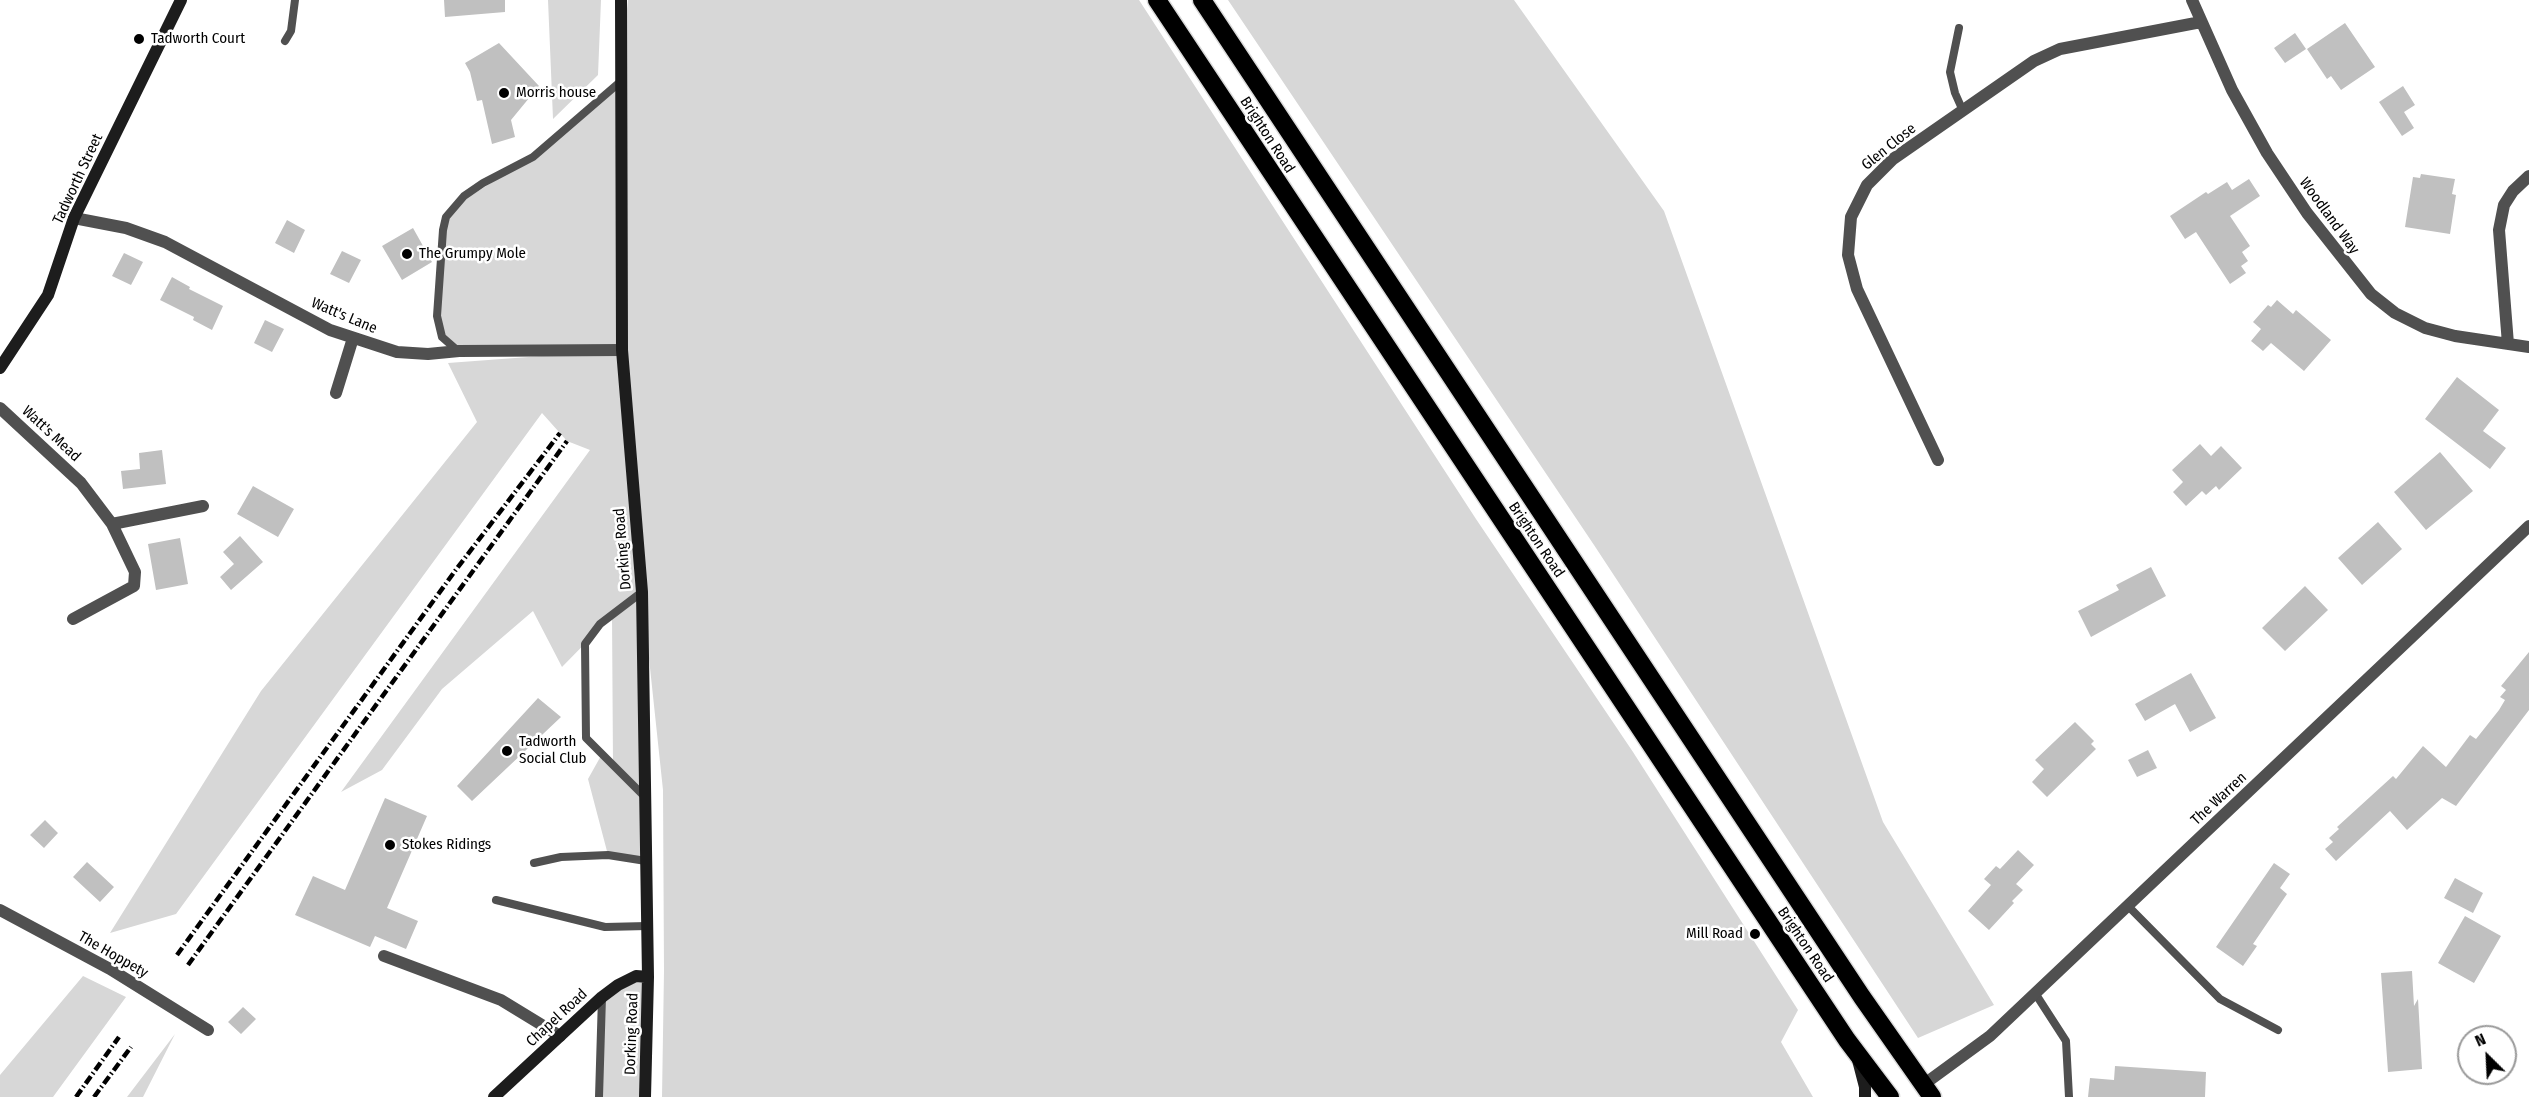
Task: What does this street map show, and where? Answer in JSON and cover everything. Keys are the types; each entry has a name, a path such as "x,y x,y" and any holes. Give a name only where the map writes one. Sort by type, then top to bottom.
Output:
{"highway":[{"name":"Brighton Road","path":"1157,0 1853,1047 1890,1097"},
{"name":"Brighton Road","path":"1202,0 1862,997 1928,1091"}],"main road":[{"name":"Tadworth Street","path":"0,368 48,295 74,218 181,0"},
{"name":"Dorking Road","path":"621,0 622,350 642,592 648,976 645,1097"},
{"name":"Chapel Road","path":"494,1097 602,997 636,975 648,976"},
{"path":"1853,1047 1866,1087 1864,1097"}],"street":[{"name":"Woodland Way","path":"2192,0 2232,90 2267,153 2307,213 2371,294 2395,313 2426,328 2455,336 2529,347"},
{"name":"Glen Close","path":"1938,460 1857,289 1848,255 1851,218 1867,185 1893,159 2034,61 2060,49 2202,22"},
{"path":"2508,344 2499,230 2504,205 2513,191 2529,176"},
{"name":"Watt's Lane","path":"74,218 126,228 165,242 330,330 397,352 428,354 459,351 622,350"},
{"path":"336,393 353,338"},
{"name":"Watt's Mead","path":"0,408 81,483 112,525 135,572 134,586 73,619"},
{"path":"112,525 203,506"},
{"name":"The Warren","path":"1928,1091 1990,1036 2529,526"},
{"name":"The Hoppety","path":"0,910 110,969 208,1030"},
{"path":"384,956 501,1000 560,1036"}],"lane":[{"path":"285,41 291,32 295,0"},
{"path":"1959,28 1950,72 1955,93 1964,111"},
{"path":"459,351 442,337 437,316 443,230 446,217 464,196 483,183 533,157 620,82"},
{"path":"642,592 600,624 585,644 585,726 586,738 644,796"},
{"path":"534,862 561,857 608,855 646,861"},
{"path":"496,900 605,927 647,926"},
{"path":"2128,906 2220,999 2278,1030"},
{"path":"2035,993 2066,1041 2069,1097"},
{"path":"599,1097 602,997"}],"shaded area":[{"path":"548,0 601,0 598,75 553,119"},
{"path":"628,0 1139,0 1476,519 1633,752 1798,1010 1781,1042 1813,1097 662,1097 663,790 643,602 646,861 608,855 588,779 602,754 613,764 612,616 562,667 533,611 442,689 382,770 341,792 590,450 567,441 542,413 176,914 110,933 261,691 477,422 448,363 609,351 459,351 438,327 443,230 454,206 533,157 620,82"},
{"path":"1228,0 1514,0 1664,211 1883,822 1994,1005 1918,1038 1594,545"},
{"path":"83,976 126,997 53,1097 0,1097 0,1075"},
{"path":"648,977 644,1097 599,1097 602,997"},
{"path":"175,1034 143,1097 127,1097"}],"building":[{"path":"444,0 505,0 505,12 445,17"},
{"path":"2345,23 2375,67 2341,90 2331,76 2327,79 2307,49"},
{"path":"2295,33 2306,49 2285,63 2274,48"},
{"name":"Morris house","path":"499,43 539,86 511,120 515,137 492,144 482,100 477,101 470,72 465,63"},
{"path":"2403,86 2415,105 2404,112 2414,128 2402,136 2379,102"},
{"path":"2421,174 2455,179 2452,194 2456,195 2450,234 2405,227 2413,177 2420,178"},
{"path":"2249,179 2260,196 2230,216 2250,246 2242,252 2248,261 2241,266 2246,273 2230,284 2196,232 2185,239 2170,216 2206,192 2208,194 2227,182 2232,190"},
{"path":"287,220 305,230 294,253 275,243"},
{"name":"The Grumpy Mole","path":"413,228 432,262 402,280 382,246"},
{"path":"342,251 361,260 349,283 330,274"},
{"path":"124,253 143,262 131,285 112,276"},
{"path":"172,277 190,287 189,289 223,306 212,330 193,320 194,317 160,300"},
{"path":"2277,300 2293,314 2296,310 2331,340 2304,371 2271,343 2263,351 2251,341 2261,329 2253,322 2268,305 2271,307"},
{"path":"265,320 284,329 272,352 254,343"},
{"path":"2457,377 2499,410 2483,431 2506,448 2490,469 2425,419"},
{"path":"2200,444 2211,456 2221,446 2242,468 2219,490 2216,486 2206,495 2202,491 2186,506 2173,492 2183,482 2172,470"},
{"path":"162,450 166,484 123,489 121,471 140,469 139,453"},
{"path":"2440,452 2473,491 2426,530 2394,492"},
{"path":"253,486 294,509 278,537 237,514"},
{"path":"2378,522 2402,549 2362,585 2338,558"},
{"path":"240,536 263,562 231,590 220,577 234,564 223,552"},
{"path":"180,538 188,584 156,590 148,544"},
{"path":"2151,567 2166,596 2091,637 2078,611 2119,590 2116,585"},
{"path":"2305,586 2328,610 2285,651 2262,628"},
{"path":"2529,652 2529,710 2456,806 2442,798 2407,830 2390,811 2336,861 2325,849 2333,842 2329,838 2339,829 2337,827 2393,776 2396,779 2423,746 2446,767 2470,735 2476,739 2499,710 2505,700 2500,697 2506,690 2501,686"},
{"path":"2191,673 2216,718 2190,732 2175,704 2145,721 2135,704"},
{"name":"Tadworth Social Club","path":"538,698 561,717 472,801 457,786"},
{"path":"2075,722 2094,741 2091,744 2096,749 2047,797 2032,782 2044,769 2035,760"},
{"path":"2148,750 2157,768 2137,777 2128,760"},
{"name":"Stokes Ridings","path":"385,798 427,816 387,908 418,921 406,949 375,936 370,947 295,915 313,876 345,890"},
{"path":"45,820 58,833 44,848 30,835"},
{"path":"2018,850 2034,865 2016,884 2023,890 2012,901 2014,903 1989,930 1968,911 1991,885 1984,879 1996,866 2000,869"},
{"path":"87,862 114,887 100,902 73,877"},
{"path":"2274,863 2290,874 2280,888 2287,894 2253,944 2257,946 2243,966 2216,947"},
{"path":"2455,878 2483,893 2473,913 2444,898"},
{"path":"2465,916 2501,936 2474,983 2438,963"},
{"path":"2412,971 2414,1006 2418,999 2422,1069 2388,1072 2381,973"},
{"path":"243,1007 256,1019 241,1034 228,1022"},
{"path":"2115,1066 2206,1072 2205,1097 2088,1097 2090,1078 2114,1080"}],"railway":[{"path":"177,955 455,571 560,433"},
{"path":"188,965 567,441"},
{"path":"76,1097 119,1037"},
{"path":"94,1097 131,1047"}],"place":[{"name":"Tadworth Court","path":"139,39"},
{"name":"Morris house","path":"504,93"},
{"name":"The Grumpy Mole","path":"407,254"},
{"name":"Tadworth Social Club","path":"507,751"},
{"name":"Stokes Ridings","path":"390,845"},
{"name":"Mill Road","path":"1755,934"}]}
